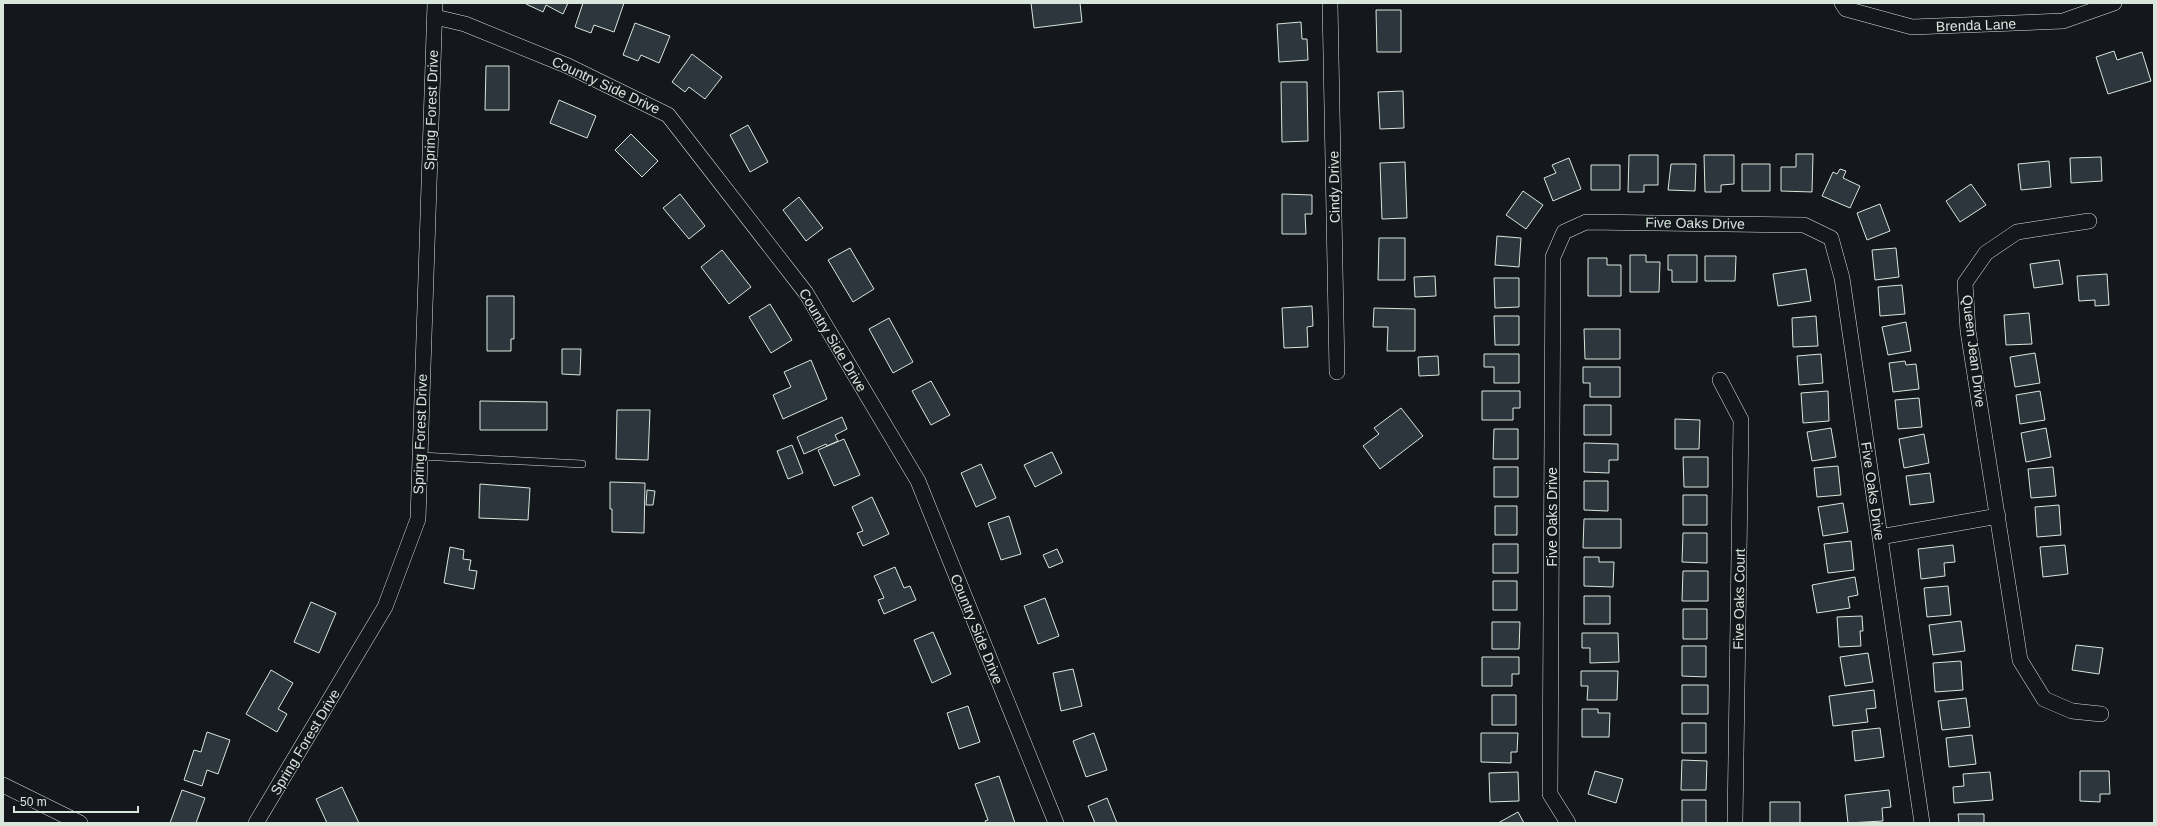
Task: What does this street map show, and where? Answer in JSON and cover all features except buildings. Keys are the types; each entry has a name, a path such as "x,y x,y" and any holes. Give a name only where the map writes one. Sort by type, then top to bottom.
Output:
{"street":[{"name":"Cindy Drive","path":"1330,3 1337,372"},
{"name":"Brenda Lane","path":"1842,3 1846,10 1912,28 2063,21 2114,3"},
{"name":"Spring Forest Drive","path":"256,823 385,607 418,519 435,10"},
{"name":"Country Side Drive","path":"435,10 465,24 568,66 668,115 806,293 918,481 1056,823"},
{"name":"Queen Jean Drive","path":"2089,221 2017,232 1986,253 1965,283 1968,331 2020,660 2044,699 2072,711 2101,714"},
{"name":"Five Oaks Drive","path":"1568,823 1550,794 1553,258 1564,232 1586,222 1804,225 1832,238 1842,278 1922,823"},
{"name":"Five Oaks Court","path":"1720,380 1741,420 1735,823"},
{"path":"1880,538 1998,516"},
{"path":"3,785 80,823"}],"lane":[{"path":"420,456 582,464"}]}
